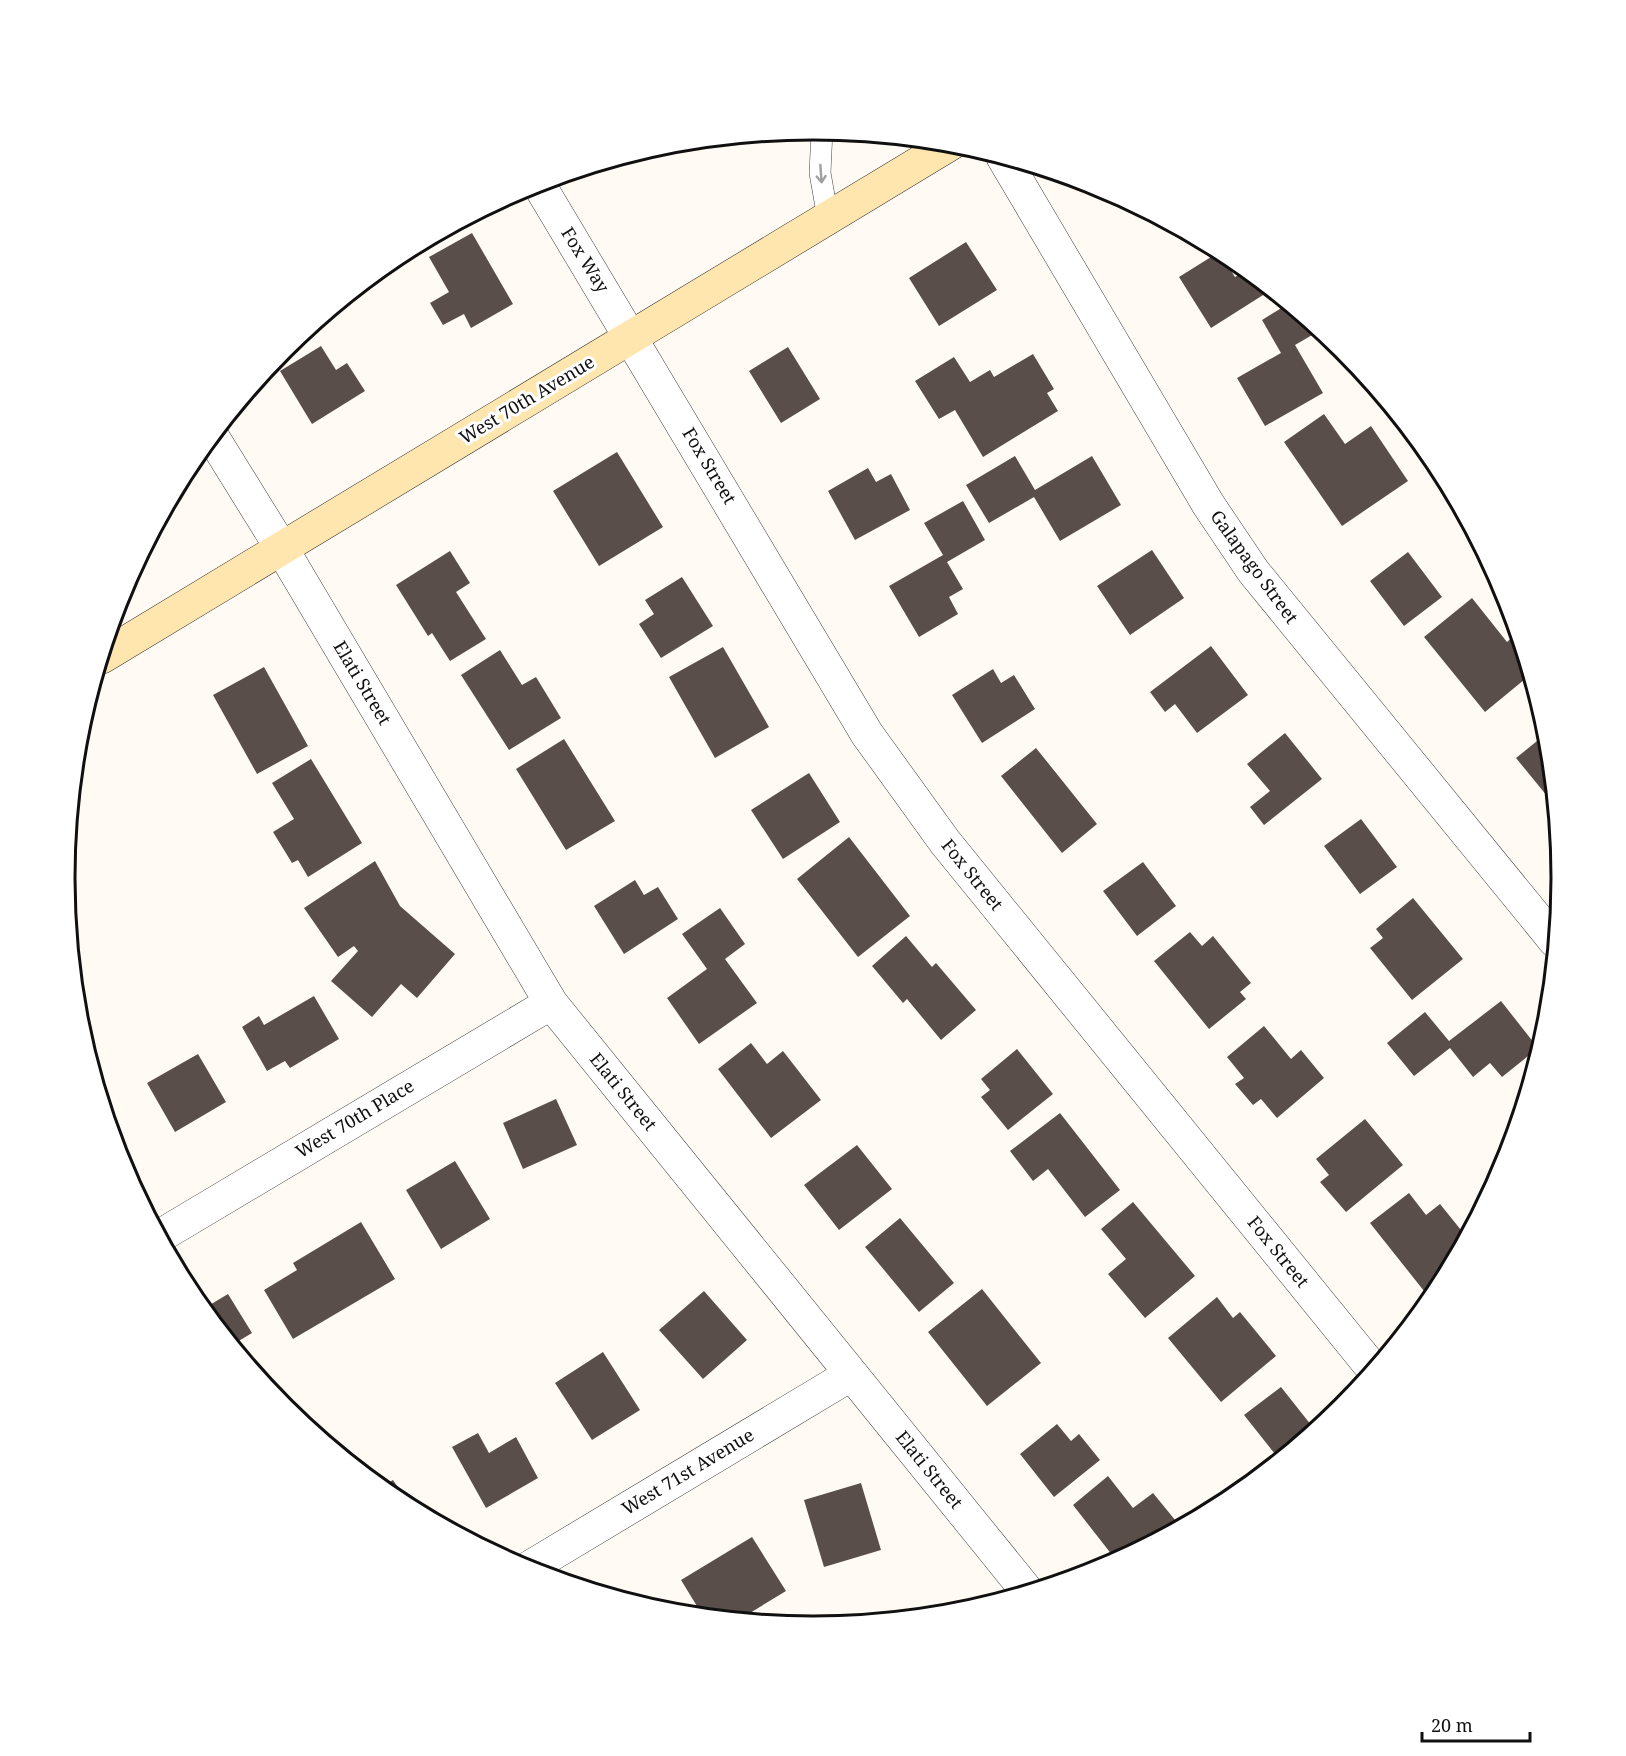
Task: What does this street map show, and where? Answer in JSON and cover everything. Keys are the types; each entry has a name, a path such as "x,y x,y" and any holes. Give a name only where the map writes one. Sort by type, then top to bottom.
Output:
{"main road":[{"name":"West 70th Avenue","path":"111,652 939,151"}],"street":[{"name":"Galapago Street","path":"1009,166 1208,504 1253,571 1548,933"},
{"name":"Fox Way","path":"543,191 632,336"},
{"name":"Fox Street","path":"632,336 867,734 945,842 1368,1364"},
{"name":"Elati Street","path":"217,444 282,549 551,1003 1022,1585"},
{"name":"West 70th Place","path":"166,1232 551,1003"},
{"name":"West 71st Avenue","path":"537,1562 850,1375"}],"lane":[{"path":"822,140 820,173 828,218"}],"building":[{"path":"472,233 513,304 471,328 464,314 443,325 430,303 449,292 429,257"},
{"path":"966,242 997,290 939,326 909,278"},
{"path":"1211,257 1230,269 1235,277 1238,275 1264,294 1211,328 1179,277"},
{"path":"1281,308 1313,335 1295,345 1323,393 1265,426 1237,378 1281,353 1262,320"},
{"path":"321,346 336,370 347,363 365,391 312,424 280,371"},
{"path":"788,347 820,399 781,423 749,371"},
{"path":"1033,354 1054,389 1047,393 1058,411 983,457 955,410 939,419 915,381 954,357 970,382 990,370 994,377"},
{"path":"1324,414 1345,444 1371,426 1408,481 1342,526 1284,442"},
{"path":"617,452 663,527 599,566 553,491"},
{"path":"1015,456 1035,490 1092,456 1121,505 1060,541 1034,497 989,523 966,485"},
{"path":"868,468 876,482 891,474 910,510 855,540 828,491"},
{"path":"963,501 985,540 947,562 963,589 949,597 958,614 919,637 889,586 943,555 924,523"},
{"path":"1152,550 1184,598 1130,635 1097,586"},
{"path":"450,551 470,583 456,592 486,639 450,661 432,633 428,636 396,585"},
{"path":"1408,552 1442,597 1404,626 1370,581"},
{"path":"682,577 713,626 661,658 639,624 654,614 645,600"},
{"path":"1472,598 1507,642 1511,638 1524,680 1485,712 1424,637"},
{"path":"1211,646 1248,695 1197,733 1175,704 1165,712 1150,692"},
{"path":"723,647 769,727 715,758 669,677"},
{"path":"500,650 522,685 536,677 561,718 509,750 461,675"},
{"path":"264,667 308,746 257,774 213,695"},
{"path":"993,669 1001,683 1014,675 1035,709 982,743 952,695"},
{"path":"1285,733 1322,779 1264,825 1250,807 1270,791 1247,764"},
{"path":"564,739 615,821 566,850 516,769"},
{"path":"1538,740 1546,795 1516,758"},
{"path":"1036,748 1097,824 1062,853 1001,776"},
{"path":"311,759 362,843 308,877 298,860 292,863 273,832 294,819 272,783"},
{"path":"809,773 840,822 783,859 751,810"},
{"path":"1361,819 1397,867 1360,894 1324,846"},
{"path":"849,837 910,916 858,957 797,879"},
{"path":"375,861 400,906 455,954 417,998 401,984 372,1017 331,981 358,951 354,946 338,957 304,908"},
{"path":"1143,862 1176,906 1137,936 1103,891"},
{"path":"635,880 644,895 658,887 678,919 624,954 594,906"},
{"path":"1413,898 1463,959 1412,1000 1370,948 1383,938 1376,929"},
{"path":"720,908 745,944 725,959 757,1003 699,1044 667,998 707,969 682,934"},
{"path":"1190,932 1202,946 1213,936 1251,983 1240,992 1246,999 1209,1029 1154,961"},
{"path":"906,936 932,967 936,963 976,1010 941,1040 907,999 903,1003 872,966"},
{"path":"314,996 339,1039 290,1068 285,1061 267,1071 242,1027 259,1016 264,1025"},
{"path":"1501,1001 1533,1041 1529,1055 1502,1077 1490,1063 1473,1077 1450,1048 1414,1076 1387,1043 1425,1012 1449,1041"},
{"path":"1264,1026 1291,1059 1301,1050 1324,1078 1277,1118 1261,1099 1253,1105 1235,1084 1244,1078 1227,1057"},
{"path":"751,1043 767,1064 783,1051 821,1100 771,1138 718,1069"},
{"path":"1017,1049 1053,1094 1008,1130 981,1097 990,1090 981,1079"},
{"path":"198,1054 226,1102 175,1132 147,1083"},
{"path":"556,1099 577,1145 523,1169 503,1123"},
{"path":"1060,1113 1120,1190 1085,1217 1048,1169 1033,1181 1010,1151"},
{"path":"1365,1119 1403,1165 1346,1212 1320,1182 1329,1175 1316,1159"},
{"path":"857,1145 892,1189 839,1230 804,1185"},
{"path":"455,1161 490,1219 441,1249 406,1190"},
{"path":"1409,1193 1426,1215 1440,1204 1461,1230 1424,1291 1370,1223"},
{"path":"1133,1202 1195,1276 1145,1318 1108,1274 1126,1259 1101,1229"},
{"path":"900,1218 954,1283 919,1312 865,1247"},
{"path":"361,1222 395,1279 293,1339 264,1290 297,1270 293,1263"},
{"path":"982,1289 1041,1363 987,1406 928,1332"},
{"path":"704,1291 747,1340 703,1379 659,1330"},
{"path":"228,1294 252,1333 239,1341 211,1304"},
{"path":"1217,1297 1233,1318 1240,1312 1276,1356 1221,1402 1168,1338"},
{"path":"603,1352 640,1410 592,1440 555,1383"},
{"path":"1281,1387 1310,1424 1274,1453 1244,1415"},
{"path":"1057,1424 1071,1441 1079,1434 1100,1460 1054,1497 1020,1454"},
{"path":"478,1433 489,1453 516,1437 538,1478 486,1508 452,1447"},
{"path":"1108,1476 1133,1508 1153,1493 1175,1520 1110,1553 1073,1505"},
{"path":"861,1483 881,1550 824,1567 804,1500"},
{"path":"752,1537 786,1591 750,1613 717,1610 697,1607 681,1580"}]}
